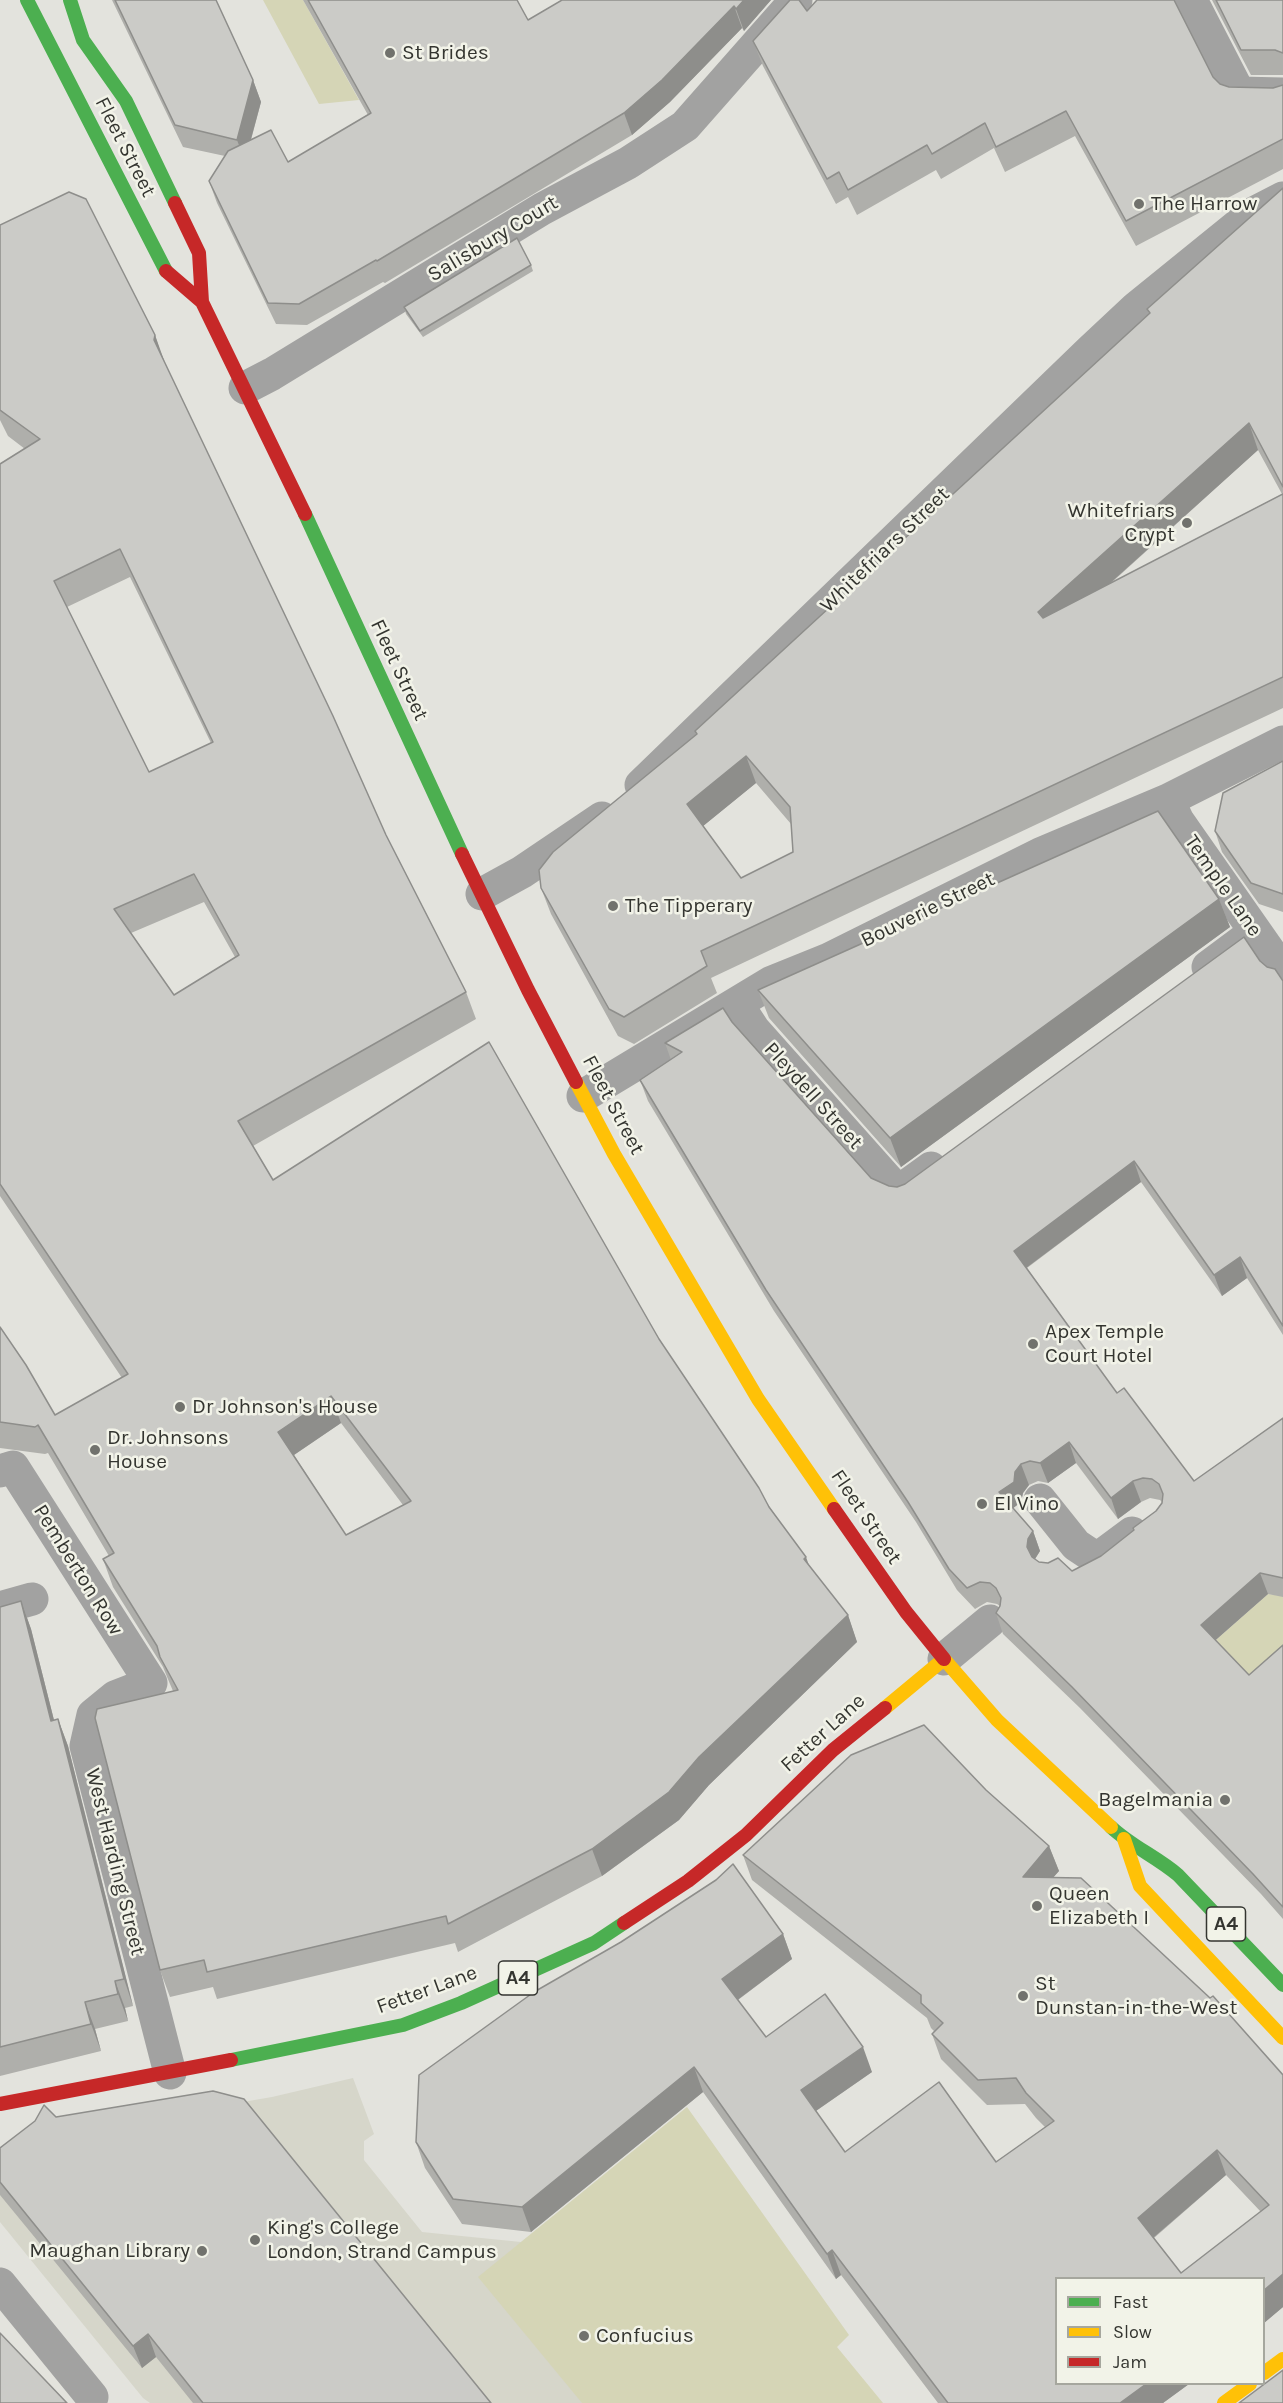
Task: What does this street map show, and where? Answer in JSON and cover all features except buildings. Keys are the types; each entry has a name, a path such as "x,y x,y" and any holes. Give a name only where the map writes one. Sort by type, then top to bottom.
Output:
{"street":[{"name":"Fleet Street","path":"27,0 164,270 202,302"},
{"name":"Fleet Street","path":"70,0 83,40 100,68 126,100 199,253 202,302 245,388 482,894 583,1096 688,1283 758,1399 906,1612 997,1720 1124,1839 1162,1861 1178,1875 1283,1984"},
{"name":"Salisbury Court","path":"245,388 273,374 542,209 628,163 685,126 796,0"},
{"path":"1191,0 1239,93 1283,94"},
{"name":"Whitefriars Street","path":"482,894 522,872 619,806 1136,308 1252,214 1283,198"},
{"name":"Bouverie Street","path":"583,1096 772,982 829,959 1040,854 1168,800 1283,742"},
{"name":"Temple Lane","path":"1168,800 1178,821 1283,971"},
{"path":"1189,981 1255,932"},
{"name":"Pleydell Street","path":"736,1004 754,1030 893,1186 902,1189 952,1153"},
{"name":"Pemberton Row","path":"0,1471 13,1467 151,1683"},
{"path":"1040,1500 1065,1555 1097,1559 1152,1517"},
{"path":"0,1608 32,1599"},
{"path":"944,1659 990,1620"},
{"name":"Fetter Lane","path":"0,2104 170,2073 403,2025 461,2003 594,1943 688,1881 746,1835 832,1750 944,1659"},
{"name":"West Harding Street","path":"151,1683 115,1697 93,1715 86,1746 170,2073"},
{"name":"Fleet Street","path":"1124,1839 1140,1886 1283,2038"},
{"path":"0,2284 92,2397"},
{"path":"1265,2372 1283,2359"},
{"path":"1224,2403 1249,2385"}],"shaded area":[{"name":"King's College London, Strand Campus","path":"353,2078 374,2134 364,2141 364,2160 422,2232 521,2242 555,2215 697,2403 150,2403 143,2398 0,2222 0,2155 15,2141 272,2097"}],"green space":[{"path":"263,0 303,0 359,100 319,104"},
{"path":"1268,1594 1283,1596 1283,1672 1252,1708 1209,1646"},
{"path":"687,2107 849,2335 837,2347 883,2403 582,2403 478,2277"}],"traffic: fast":[{"path":"27,0 166,271"},
{"path":"70,0 83,40 126,101 175,203"},
{"path":"305,514 462,854"},
{"path":"1111,1827 1178,1875 1283,1985"},
{"path":"231,2060 403,2025 461,2003 594,1943 624,1923"}],"traffic: slow":[{"path":"576,1082 614,1154 758,1399 834,1509"},
{"path":"885,1708 944,1659 997,1720 1111,1827"},
{"path":"1124,1839 1140,1886 1283,2038"},
{"path":"1265,2372 1283,2359"},
{"path":"1224,2403 1249,2385"}],"traffic: jam":[{"path":"175,203 199,253 202,302"},
{"path":"166,271 202,302 305,514"},
{"path":"462,854 576,1082"},
{"path":"834,1509 906,1612 944,1659"},
{"path":"624,1923 688,1881 746,1835 833,1750 885,1708"},
{"path":"0,2104 231,2060"}],"place":[{"name":"St Brides","path":"390,53"},
{"name":"The Harrow","path":"1139,204"},
{"name":"Whitefriars Crypt","path":"1187,523"},
{"name":"The Tipperary","path":"613,906"},
{"name":"Apex Temple Court Hotel","path":"1033,1344"},
{"name":"Dr Johnson's House","path":"180,1407"},
{"name":"Dr. Johnsons House","path":"95,1450"},
{"name":"El Vino","path":"982,1504"},
{"name":"Bagelmania","path":"1225,1800"},
{"name":"Queen Elizabeth I","path":"1037,1906"},
{"name":"St Dunstan-in-the-West","path":"1023,1996"},
{"name":"King's College London, Strand Campus","path":"255,2240"},
{"name":"Maughan Library","path":"202,2251"},
{"name":"Confucius","path":"584,2336"}]}
